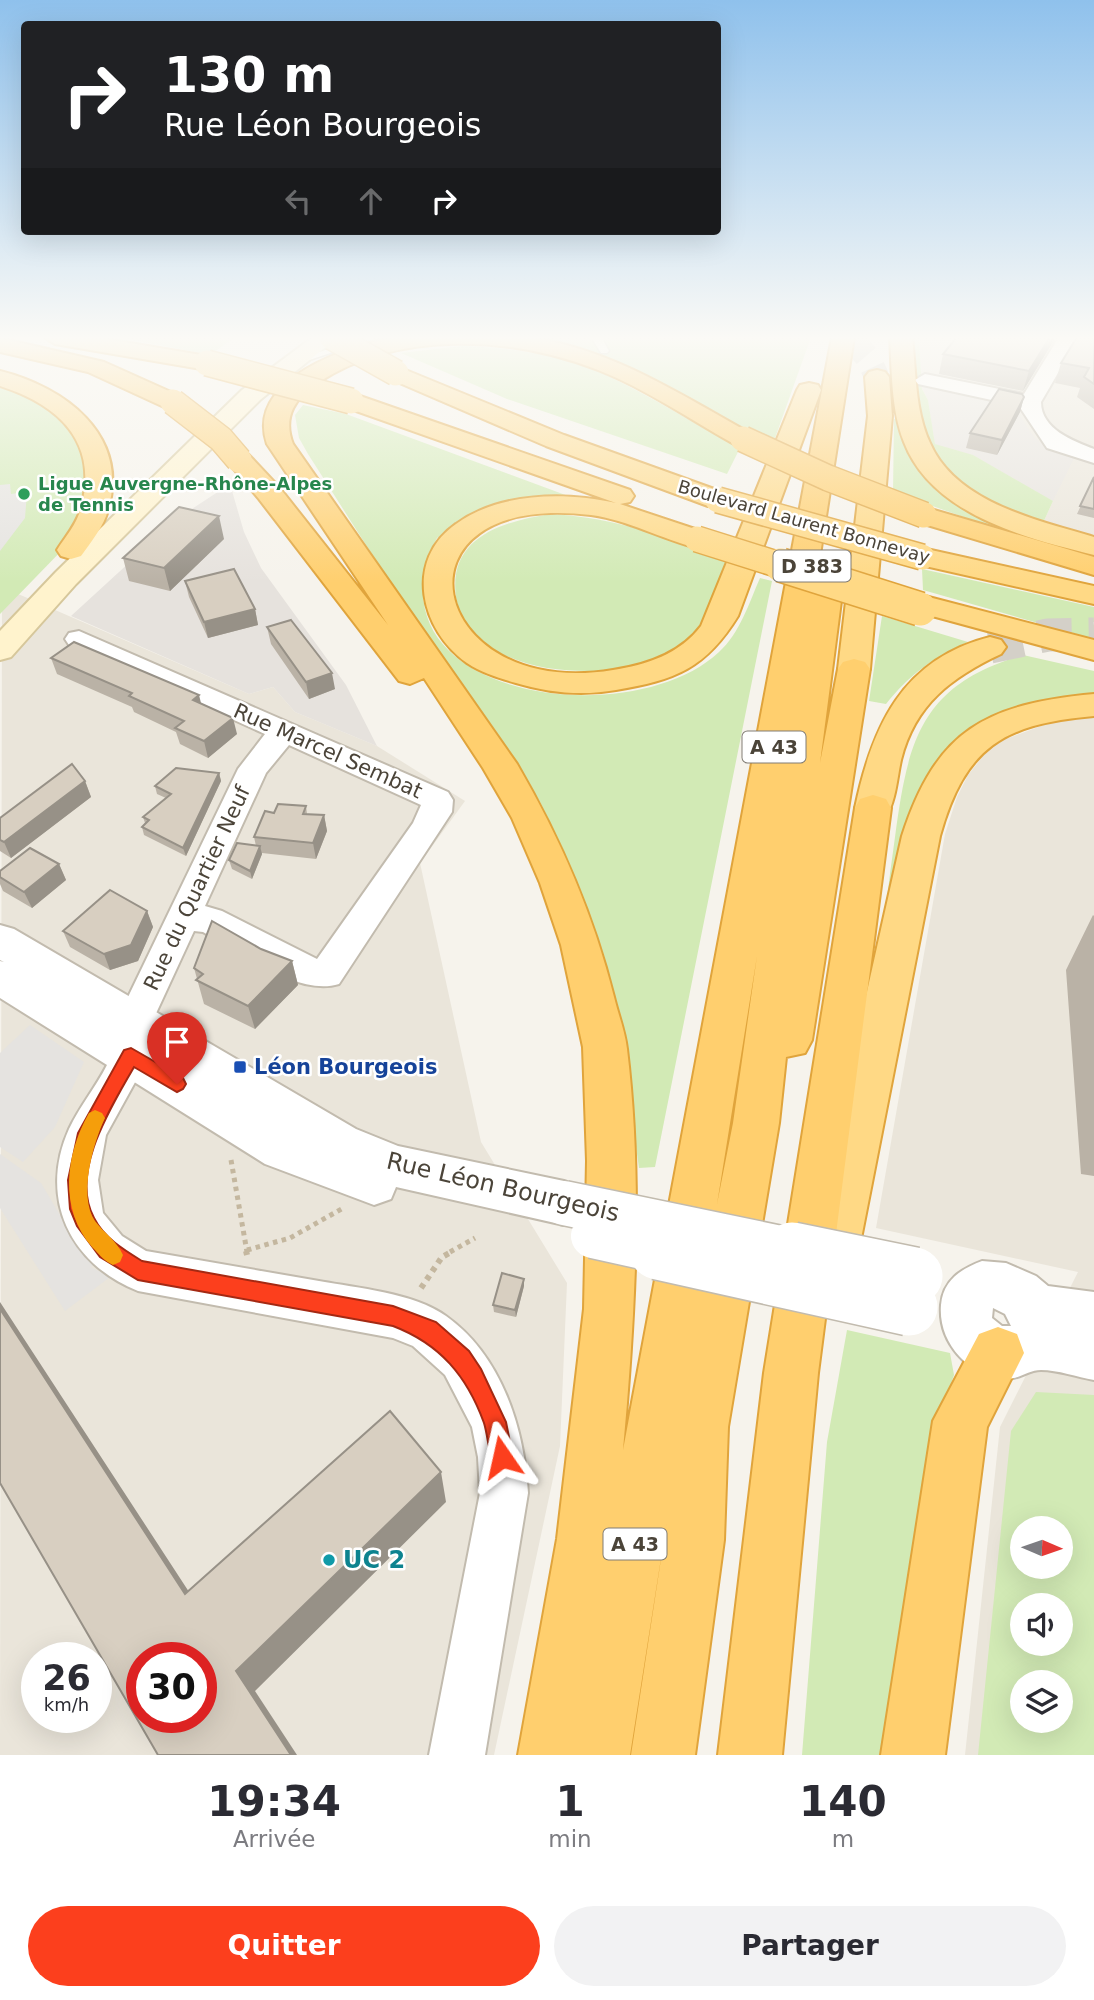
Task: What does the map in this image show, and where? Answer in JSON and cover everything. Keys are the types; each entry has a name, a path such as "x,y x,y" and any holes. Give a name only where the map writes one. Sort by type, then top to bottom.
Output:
{"highway":[{"path":"71,550 94,510 99,480 90,435 77,419"},
{"path":"195,419 221,439 269,493 432,703 478,768 510,824 539,885 562,946 610,1161"},
{"path":"275,419 274,431 280,444 499,764 530,818 559,883 581,945 605,1047 610,1161 610,1309 586,1539 550,1755"},
{"name":"Boulevard Laurent Bonnevay","path":"398,419 700,533"},
{"name":"Boulevard Laurent Bonnevay","path":"495,419 599,459 720,495 923,536 1094,595"},
{"path":"706,419 828,478 923,536 1094,573"},
{"path":"798,419 723,616 709,638 693,652 653,672 620,680 550,680 509,669 471,650 447,622 439,596 440,567 451,544 480,521 508,511 548,505 592,507 700,533 920,607 1094,650"},
{"name":"A 43","path":"598,1755 829,419"},
{"name":"A 43","path":"663,1755 695,1540 701,1427 755,1123 789,859 860,419"},
{"path":"695,1540 723,1432 854,668 880,419"},
{"path":"912,419 914,435 934,472 947,484 984,507 1094,546"},
{"path":"923,536 1094,566"},
{"path":"750,1755 791,1373 881,759 904,707 920,687 940,671 990,647"},
{"path":"791,1373 833,1254 920,836 932,796 960,752 981,733 1004,721 1037,712 1094,705"},
{"path":"913,1755 960,1421 1001,1323"}],"main road":[{"path":"0,624 71,550 206,419"},
{"path":"0,650 119,524 227,419"}],"street":[{"path":"1037,419 1055,443 1094,456"},
{"name":"Rue Marcel Sembat","path":"79,639 437,800 436,812 364,923 326,974 304,971 210,920 184,916"},
{"name":"Rue du Quartier Neuf","path":"284,731 253,769 87,1133 78,1180 80,1209 87,1226 107,1250 138,1270 393,1316 429,1329 461,1359 485,1398 495,1422 504,1493 457,1755"},
{"name":"Rue Léon Bourgeois","path":"0,940 281,1149 386,1189 564,1216 911,1291 1001,1323"},
{"name":"Rue Léon Bourgeois","path":"0,977 132,1039"},
{"path":"1001,1323 1094,1317"},
{"path":"1001,1323 1094,1354"}],"path":[{"path":"230,1156 247,1250 246,1266"},
{"path":"247,1250 290,1238 352,1203"},
{"path":"416,1298 426,1278 442,1258 475,1238"}],"shaded area":[{"path":"931,419 1094,419 1094,537 1043,523 1053,501 935,444"},
{"path":"931,419 1022,419 1034,437 1047,448 1074,458 1053,501 973,455 935,444"},
{"path":"10,484 11,494 27,492 25,518 0,551 0,485"},
{"path":"230,484 244,532 261,568 346,685 377,746 295,712 273,687 249,694 71,616 178,518"},
{"path":"2,587 249,694 273,687 295,712 377,746 465,801 420,863 481,1142 567,1283 560,1446 494,1755 0,1755"},
{"path":"1094,716 1094,1755 965,1755 1000,1427 1078,1272 876,1228 945,834 957,797 968,775 984,755 1003,740 1052,722"},
{"path":"30,1025 84,1062 55,1127 23,1162 0,1147 0,1053"},
{"path":"0,1154 41,1183 86,1259 107,1250 91,1267 110,1277 65,1311 0,1208"}],"green space":[{"path":"0,419 61,419 78,443 93,477 68,544 0,614"},
{"path":"296,419 359,419 579,500 475,514 437,538 423,592 436,635 468,666 515,686 570,695 626,692 678,678 719,652 738,627 760,578 772,581 655,1167 639,1168 629,1097 587,912 563,849 540,802 496,731 396,592 299,438"},
{"path":"565,419 688,419 740,448 727,474"},
{"path":"726,419 782,419 774,441"},
{"path":"894,419 901,420 941,487 1094,552 1094,558 1020,537 893,492"},
{"path":"919,419 931,419 935,444 973,455 1053,501 1043,523 983,498 954,481 933,458"},
{"path":"550,514 619,524 685,544 728,562 713,602 698,629 671,653 648,663 611,670 582,671 538,666 509,657 482,642 468,628 457,604 456,577 461,560 470,546 497,528"},
{"path":"922,569 1094,607 1094,622 1091,622 1094,625 1094,639 923,590"},
{"path":"882,616 968,642 923,668 886,704 869,701"},
{"path":"1023,655 1094,671 1094,696 1007,714 960,738 878,981 900,803 914,745 925,721 941,700 961,683 988,667"},
{"path":"847,1330 950,1353 954,1375 946,1398 886,1755 802,1755 827,1442"},
{"path":"1036,1392 1094,1395 1094,1755 978,1755 1011,1431"}],"building":[{"path":"979,419 1013,419 1002,440 970,433"},
{"path":"1094,477 1094,509 1080,506"},
{"path":"179,507 219,516 164,568 123,558"},
{"path":"234,569 255,609 204,622 185,581"},
{"path":"291,620 332,673 306,682 267,627"},
{"path":"74,642 199,695 193,700 233,718 204,741 175,728 184,721 129,696 132,693 51,658"},
{"path":"72,764 85,781 4,842 0,840 0,818"},
{"path":"176,768 219,773 183,848 142,827 149,820 143,817 171,794 155,786"},
{"path":"278,804 306,806 303,814 324,815 313,843 254,837 265,811 274,813"},
{"path":"237,843 260,846 250,871 229,860"},
{"path":"30,848 59,864 24,892 0,877 0,871"},
{"path":"110,890 147,911 131,945 104,954 63,931"},
{"path":"212,921 261,949 292,961 248,1006 196,980 203,974 194,968"},
{"path":"502,1273 524,1279 515,1310 493,1305"},
{"name":"UC 2","path":"0,1309 185,1594 390,1411 441,1472 236,1671 291,1755 158,1755 145,1733 217,1733 217,1642 126,1642 126,1700 112,1676 112,1642 92,1642 0,1483"}],"tunnel":[{"path":"990,647 1048,635 1094,634"}],"slow traffic":[{"path":"95,1118 87,1133 78,1180 80,1209 87,1226 113,1255"}],"place":[{"name":"Ligue Auvergne-Rhône-Alpes de Tennis","path":"24,494"},
{"name":"Léon Bourgeois","path":"240,1067"},
{"name":"UC 2","path":"329,1560"}],"route":[{"path":"177,1084 131,1055 87,1133 78,1180 80,1209 87,1226 107,1250 138,1270 393,1316 429,1329 461,1359 474,1377 495,1422 502,1457"}]}
